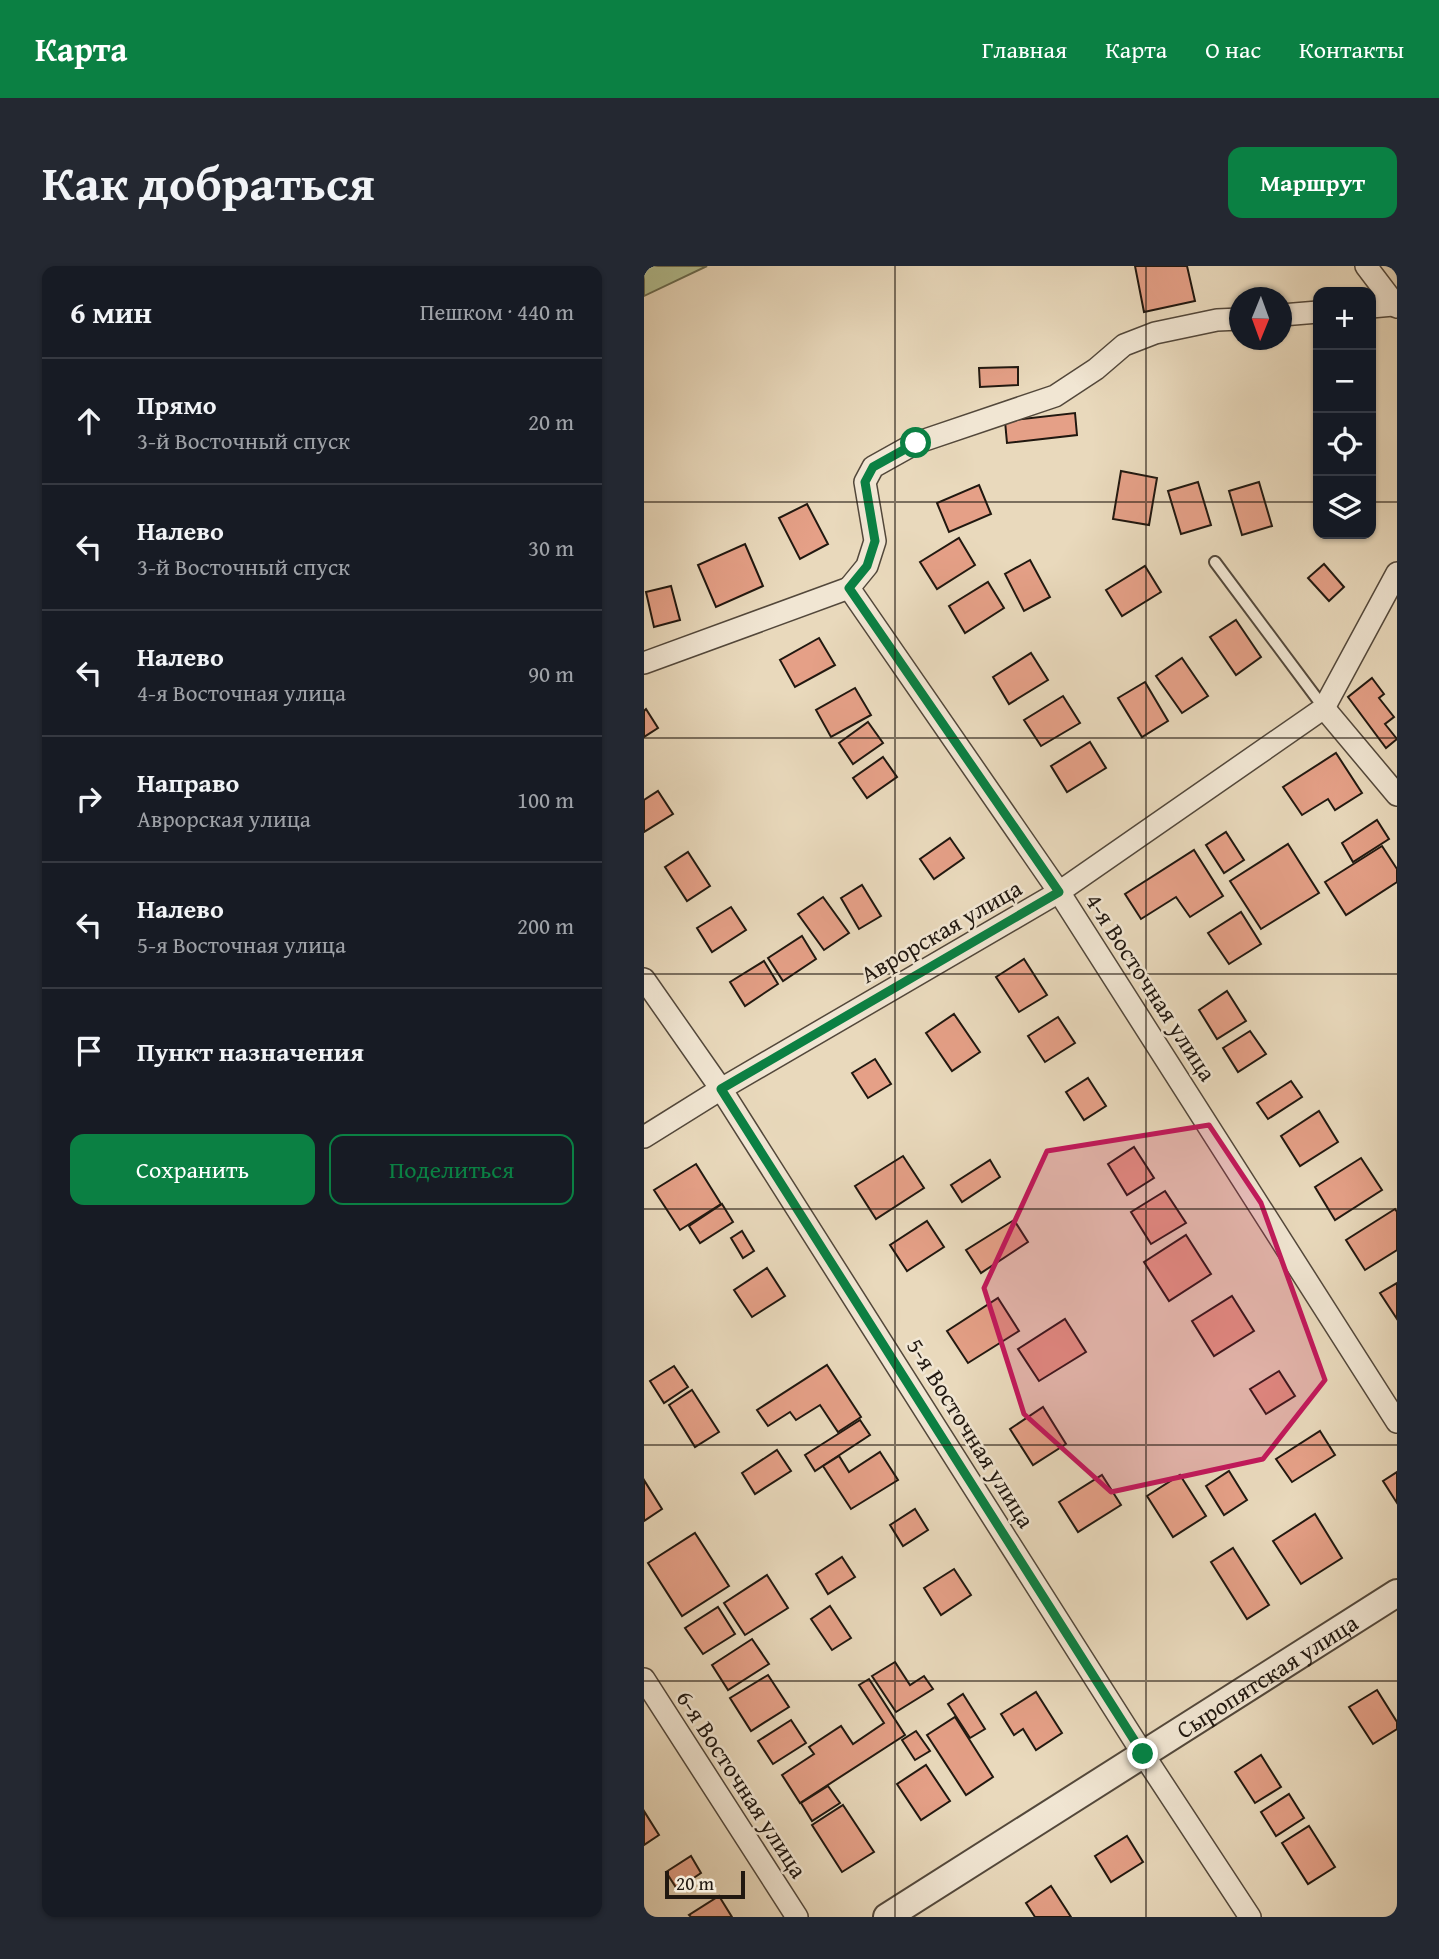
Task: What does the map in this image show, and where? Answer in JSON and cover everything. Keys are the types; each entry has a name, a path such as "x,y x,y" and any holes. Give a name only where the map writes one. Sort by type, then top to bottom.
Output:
{"street":[{"path":"1366,266 1395,306"},
{"path":"1376,307 1395,306"},
{"path":"1292,314 1313,312"},
{"path":"644,663 849,588 867,566 875,541 865,482 873,467 916,443 1055,396 1096,369 1124,345 1156,333 1229,319"},
{"path":"1397,573 1324,708 1397,795"},
{"name":"4-я Восточная улица","path":"849,588 1059,892 1397,1422"},
{"name":"Аврорская улица","path":"644,1138 721,1089 1059,892 1324,708"},
{"name":"5-я Восточная улица","path":"644,979 721,1089 1143,1754 1250,1917"},
{"name":"Сыропятская улица","path":"887,1917 1397,1593"},
{"name":"6-я Восточная улица","path":"644,1679 797,1917"}],"lane":[{"path":"1215,562 1324,708"}],"highlighted area":[{"path":"1209,1125 1261,1203 1325,1380 1263,1459 1111,1492 1024,1414 984,1288 1047,1151"}],"green space":[{"path":"644,266 707,266 644,296"}],"building":[{"path":"1135,266 1187,266 1195,301 1144,312"},
{"path":"1018,367 1018,385 980,387 979,368"},
{"path":"1075,413 1077,435 1007,443 1005,421"},
{"path":"1121,471 1157,478 1149,525 1113,519"},
{"path":"1198,482 1211,525 1181,534 1168,491"},
{"path":"1259,482 1272,526 1242,535 1229,491"},
{"path":"979,485 991,514 949,532 937,503"},
{"path":"807,504 828,544 800,559 779,518"},
{"path":"959,538 975,565 937,589 920,562"},
{"path":"745,544 763,586 716,607 698,565"},
{"path":"1030,560 1050,597 1024,611 1005,574"},
{"path":"1324,564 1344,587 1329,601 1308,578"},
{"path":"1145,566 1161,592 1122,616 1106,590"},
{"path":"988,582 1004,608 965,633 949,606"},
{"path":"671,586 680,620 654,627 646,592"},
{"path":"1236,620 1261,657 1236,675 1210,637"},
{"path":"819,638 835,665 795,687 780,660"},
{"path":"1031,653 1048,680 1009,704 993,677"},
{"path":"1182,658 1208,696 1182,713 1156,676"},
{"path":"1372,678 1384,694 1379,698 1394,717 1385,724 1397,739 1386,748 1348,697"},
{"path":"1145,682 1168,721 1142,737 1118,698"},
{"path":"855,688 871,715 831,737 816,710"},
{"path":"1063,696 1080,723 1041,746 1024,720"},
{"path":"646,709 658,728 644,737 644,711"},
{"path":"868,722 883,743 853,764 839,743"},
{"path":"1090,742 1106,768 1067,792 1051,766"},
{"path":"1336,753 1362,793 1335,810 1328,799 1302,815 1283,787"},
{"path":"883,757 897,777 867,798 853,778"},
{"path":"658,791 673,814 644,832 644,800"},
{"path":"1377,820 1389,839 1353,862 1342,843"},
{"path":"1226,832 1244,860 1224,873 1206,845"},
{"path":"950,838 964,858 934,879 920,859"},
{"path":"1288,844 1319,893 1261,929 1230,881"},
{"path":"1382,846 1397,869 1397,882 1346,915 1325,882"},
{"path":"1194,850 1223,896 1190,917 1176,897 1141,919 1125,894"},
{"path":"688,852 710,886 687,901 665,867"},
{"path":"862,885 881,916 859,929 841,898"},
{"path":"823,897 849,933 824,950 798,914"},
{"path":"731,907 746,930 712,952 697,928"},
{"path":"1241,912 1261,944 1229,964 1208,933"},
{"path":"802,936 816,959 783,981 768,958"},
{"path":"1024,959 1047,995 1019,1012 996,977"},
{"path":"764,961 778,984 745,1006 730,982"},
{"path":"1227,991 1246,1021 1217,1039 1199,1010"},
{"path":"954,1014 980,1052 952,1071 926,1033"},
{"path":"1058,1017 1075,1043 1045,1062 1028,1036"},
{"path":"1250,1031 1266,1054 1238,1072 1223,1048"},
{"path":"875,1059 891,1084 868,1098 852,1073"},
{"path":"1088,1078 1106,1106 1084,1120 1066,1092"},
{"path":"1291,1081 1302,1097 1268,1119 1257,1103"},
{"path":"1319,1111 1338,1142 1300,1166 1281,1136"},
{"path":"1134,1147 1154,1178 1127,1195 1108,1164"},
{"path":"903,1156 924,1188 876,1219 855,1186"},
{"path":"1361,1158 1382,1190 1335,1220 1315,1187"},
{"path":"990,1160 1000,1177 962,1202 951,1185"},
{"path":"696,1164 721,1204 680,1230 654,1190"},
{"path":"1165,1191 1186,1223 1151,1244 1131,1212"},
{"path":"722,1204 733,1222 700,1243 689,1226"},
{"path":"1395,1209 1397,1250 1365,1270 1346,1240"},
{"path":"1014,1220 1028,1242 981,1273 966,1250"},
{"path":"927,1221 944,1247 907,1271 890,1245"},
{"path":"742,1231 754,1251 743,1258 731,1238"},
{"path":"1186,1235 1211,1274 1169,1301 1144,1262"},
{"path":"767,1268 785,1296 752,1317 734,1290"},
{"path":"1397,1283 1397,1319 1380,1293"},
{"path":"1232,1296 1254,1331 1214,1356 1192,1321"},
{"path":"998,1298 1019,1331 968,1363 947,1331"},
{"path":"1065,1319 1086,1352 1039,1381 1018,1349"},
{"path":"827,1365 861,1417 838,1432 820,1405 796,1420 790,1412 768,1426 757,1410"},
{"path":"674,1366 688,1387 664,1403 650,1381"},
{"path":"1279,1371 1295,1396 1266,1414 1250,1389"},
{"path":"692,1390 719,1432 695,1447 669,1405"},
{"path":"1043,1407 1066,1444 1033,1465 1010,1429"},
{"path":"860,1420 870,1435 815,1471 805,1455"},
{"path":"1320,1431 1335,1455 1292,1482 1276,1459"},
{"path":"777,1450 791,1471 755,1494 742,1473"},
{"path":"880,1452 898,1480 851,1509 823,1466 839,1456 849,1472"},
{"path":"1229,1471 1247,1500 1224,1515 1206,1486"},
{"path":"1397,1472 1397,1503 1383,1481"},
{"path":"1102,1475 1121,1505 1078,1532 1059,1502"},
{"path":"1180,1475 1206,1516 1173,1537 1147,1496"},
{"path":"644,1480 662,1509 644,1521"},
{"path":"915,1509 928,1530 903,1546 890,1525"},
{"path":"1315,1514 1342,1558 1301,1584 1273,1541"},
{"path":"695,1533 729,1586 682,1616 648,1563"},
{"path":"1233,1548 1269,1605 1247,1619 1211,1562"},
{"path":"842,1557 855,1577 828,1594 816,1574"},
{"path":"954,1569 971,1595 941,1615 924,1588"},
{"path":"767,1575 788,1608 745,1635 724,1603"},
{"path":"830,1606 851,1638 832,1650 811,1619"},
{"path":"718,1607 735,1634 703,1654 685,1628"},
{"path":"752,1639 769,1664 728,1690 712,1665"},
{"path":"895,1662 910,1685 924,1676 933,1689 896,1712 872,1676"},
{"path":"768,1675 789,1707 751,1731 730,1698"},
{"path":"869,1679 905,1735 800,1803 782,1775 814,1754 809,1747 841,1726 853,1744 884,1723 859,1685"},
{"path":"1377,1690 1397,1722 1397,1729 1373,1744 1349,1707"},
{"path":"1036,1692 1062,1733 1036,1750 1023,1729 1014,1735 1001,1714"},
{"path":"963,1694 985,1729 970,1738 948,1704"},
{"path":"955,1717 993,1777 966,1795 927,1735"},
{"path":"791,1720 806,1743 773,1764 758,1741"},
{"path":"916,1731 930,1751 915,1760 902,1740"},
{"path":"1261,1755 1281,1787 1255,1803 1235,1772"},
{"path":"926,1765 950,1801 921,1820 897,1784"},
{"path":"828,1786 840,1803 812,1821 801,1803"},
{"path":"1289,1794 1304,1818 1276,1836 1261,1812"},
{"path":"843,1805 874,1852 842,1872 812,1825"},
{"path":"644,1811 659,1835 644,1845"},
{"path":"1309,1826 1335,1867 1308,1884 1282,1843"},
{"path":"1127,1836 1143,1862 1111,1882 1095,1856"},
{"path":"691,1856 701,1873 677,1889 666,1872"},
{"path":"1051,1886 1071,1917 1035,1917 1026,1903"},
{"path":"719,1896 732,1917 689,1915"}],"route":[{"path":"916,443 873,467 865,482 875,541 867,566 849,588 1059,892 721,1089 1143,1754"}]}
